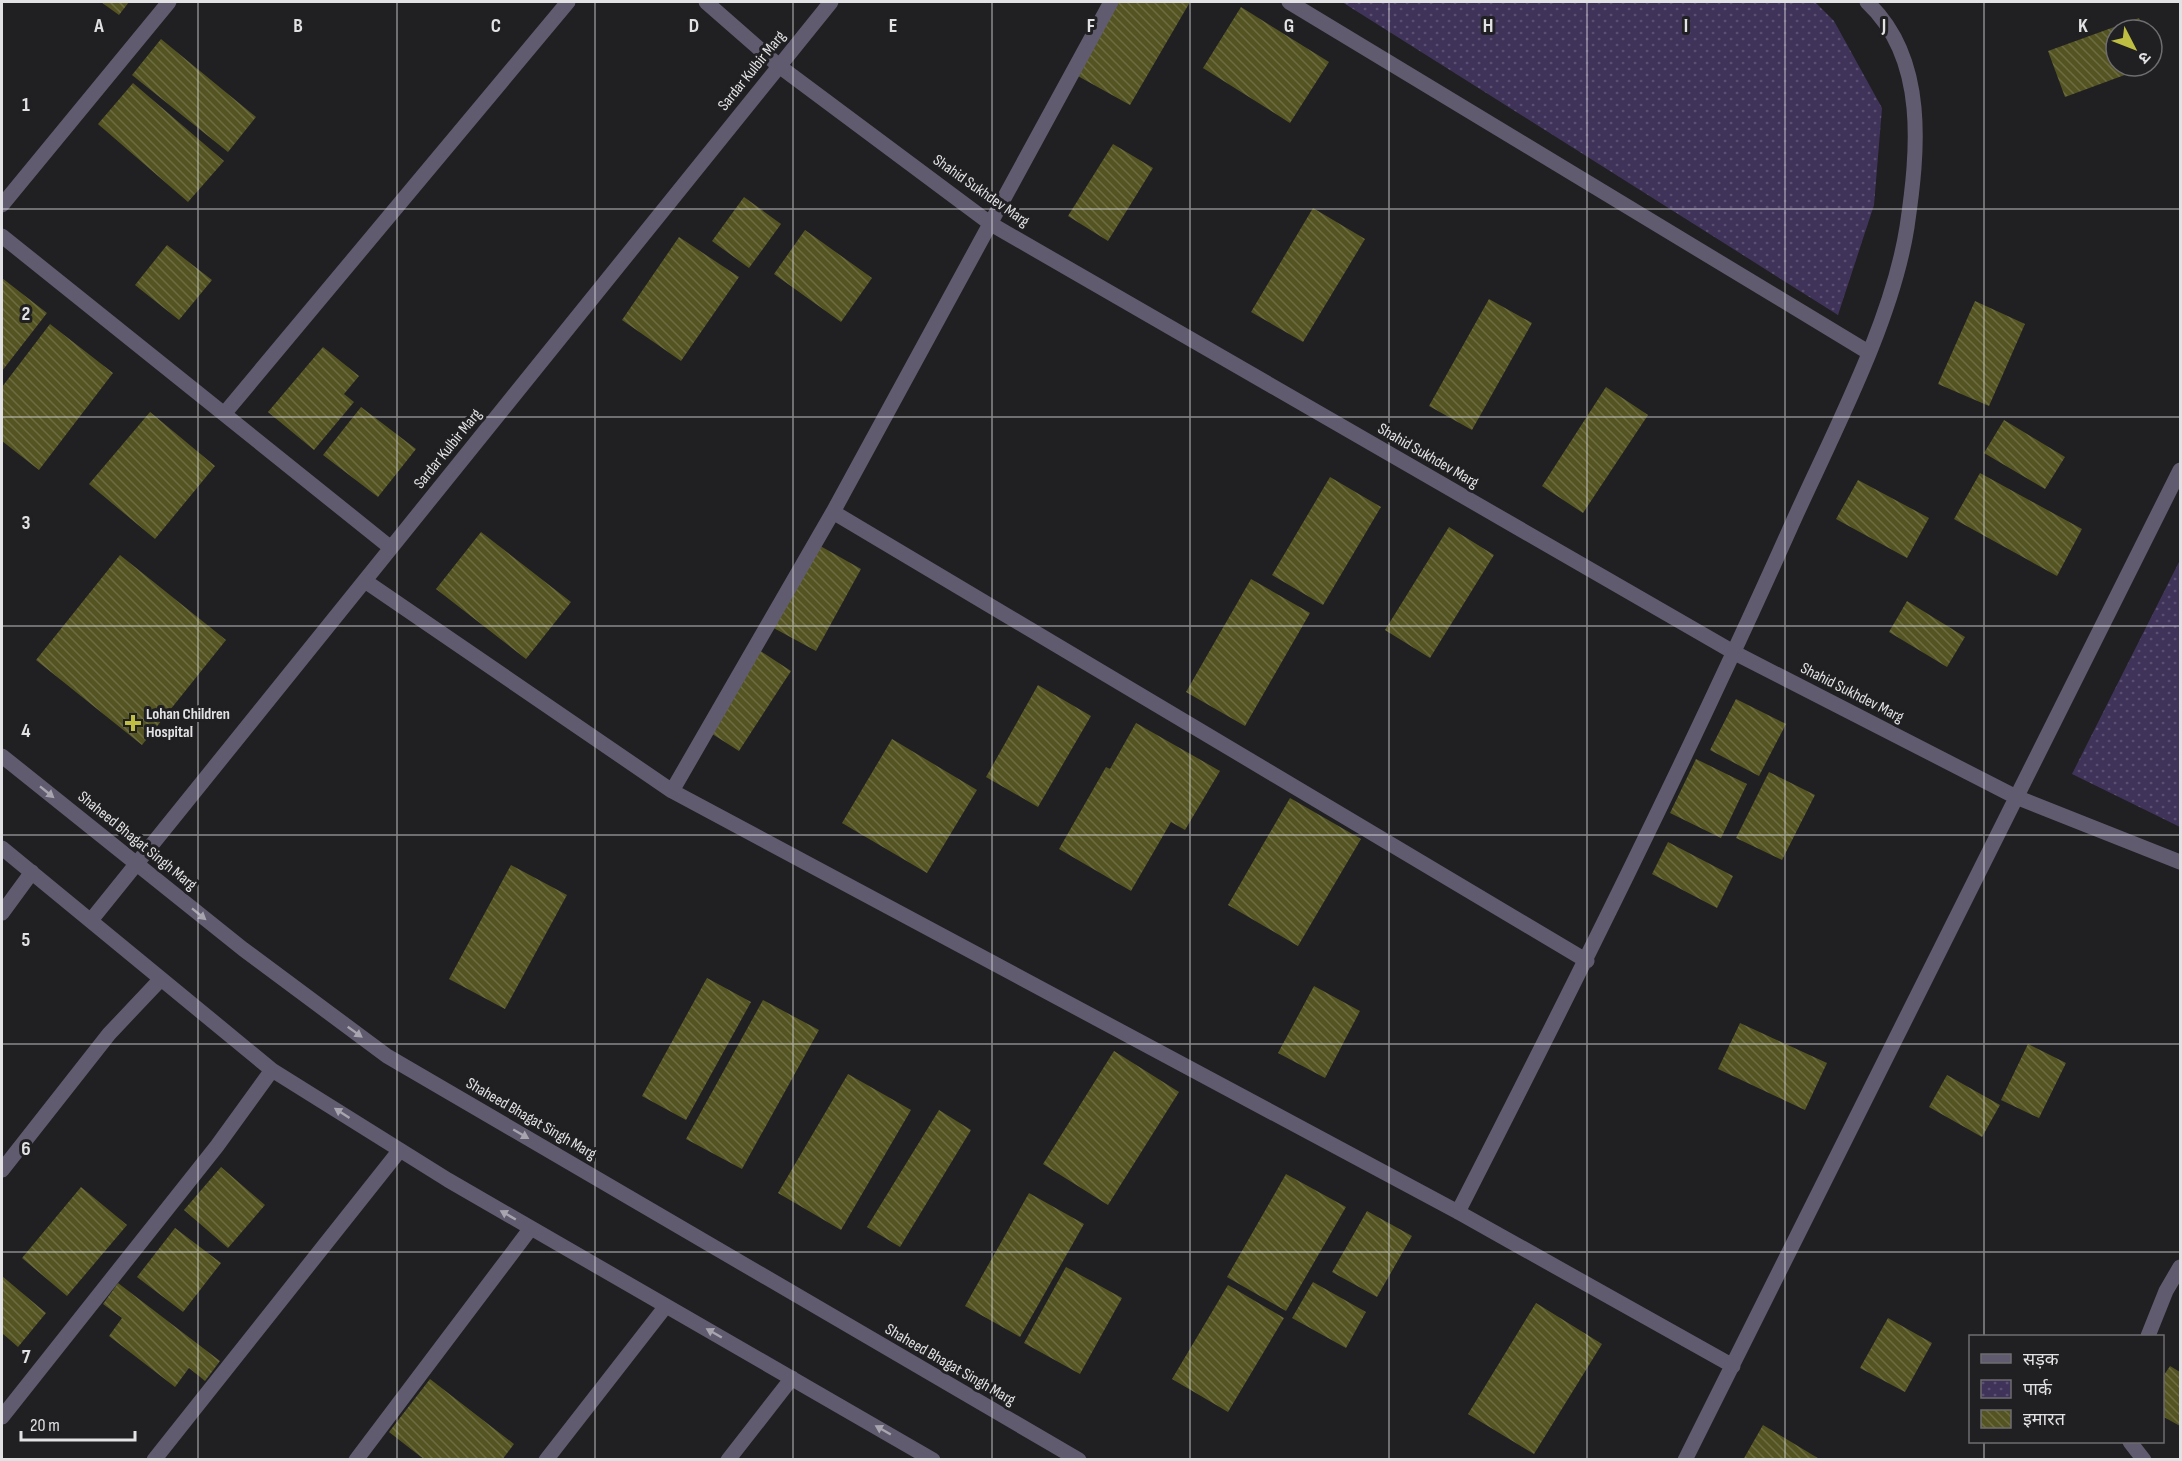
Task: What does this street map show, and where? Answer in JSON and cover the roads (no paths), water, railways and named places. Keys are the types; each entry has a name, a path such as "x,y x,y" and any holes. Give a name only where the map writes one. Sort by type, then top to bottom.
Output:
{"street":[{"path":"2,205 169,2"},
{"path":"224,414 568,2"},
{"name":"Shahid Sukhdev Marg","path":"706,2 779,66 991,224 1735,653 2016,797 2181,862"},
{"name":"Sardar Kulbir Marg","path":"92,919 831,2"},
{"path":"672,791 833,512 1111,2"},
{"path":"1289,2 1868,352"},
{"path":"1458,1212 1587,961 1735,653 1868,352 1890,292 1907,230 1916,142 1913,92 1898,42 1867,2"},
{"path":"2,236 391,548"},
{"path":"1685,1460 2181,470"},
{"path":"833,512 1587,961"},
{"path":"364,581 672,791 1458,1212 1732,1366"},
{"name":"Shaheed Bhagat Singh Marg","path":"2,756 243,949 387,1056 1079,1460"},
{"path":"2,848 92,919 160,980 272,1070 531,1228 792,1378 925,1458"},
{"path":"2,913 33,873"},
{"path":"2,1170 109,1035 160,980"},
{"path":"2,1417 217,1146 272,1070"},
{"path":"154,1460 400,1150"},
{"path":"356,1460 531,1228"},
{"path":"2148,1335 2166,1291 2181,1267"},
{"path":"546,1460 666,1306"},
{"path":"728,1460 792,1378"},
{"path":"2131,1443 2144,1460"}],"place":[{"name":"Lohan Children Hospital","path":"133,723"}]}
